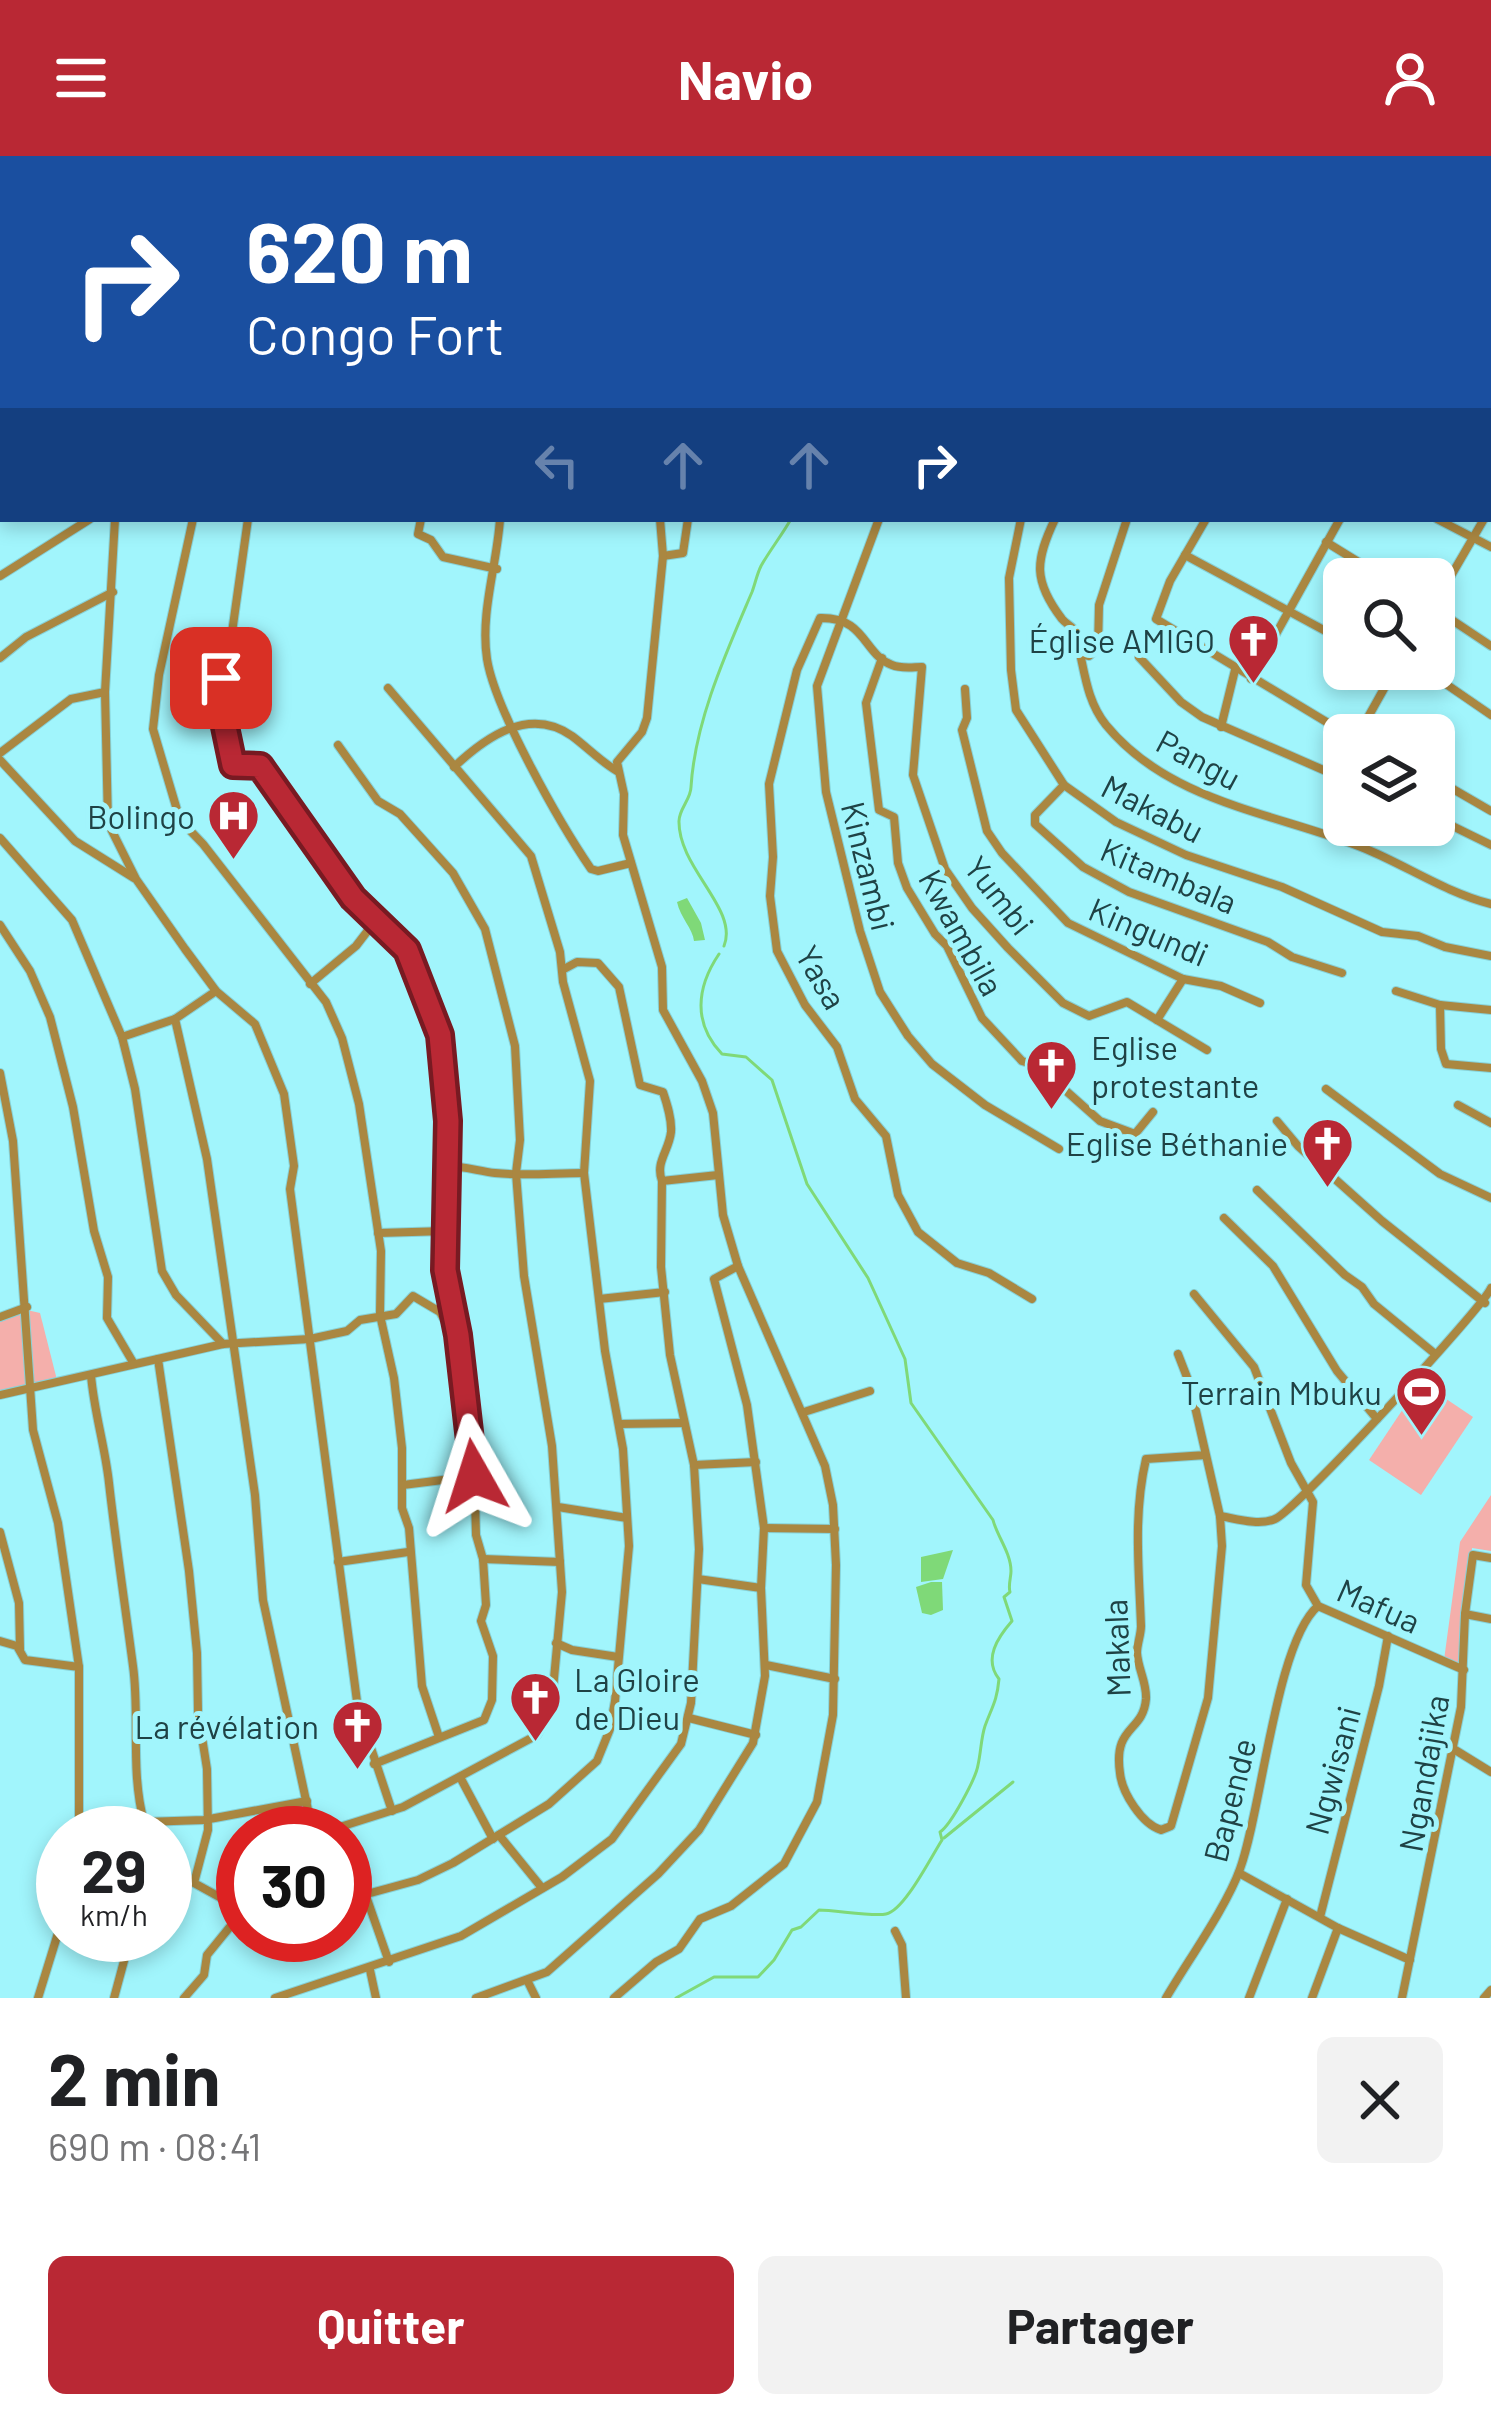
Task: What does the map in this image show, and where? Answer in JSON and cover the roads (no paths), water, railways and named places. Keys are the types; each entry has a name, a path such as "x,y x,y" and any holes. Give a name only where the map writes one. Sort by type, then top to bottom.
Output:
{"street":[{"path":"0,576 85,522"},
{"path":"115,522 105,692 108,823 136,879 216,991 255,1024 284,1094 294,1166 290,1189 358,1709 392,1811"},
{"path":"192,522 154,700 153,729 180,820 334,1012 343,1038 359,1104 378,1233 380,1315 393,1375 422,1686 439,1737"},
{"path":"248,522 227,668 220,682 229,704 224,722 235,767 260,766 353,898 407,950 440,1035 448,1121 445,1270 458,1335 476,1535 483,1559 486,1605 482,1622 493,1656 490,1706 484,1720 374,1763"},
{"path":"420,522 418,534 431,540 443,557 496,568"},
{"path":"500,522 488,603 487,659 512,725 591,869 598,872 631,863"},
{"path":"614,1998 679,1949 700,1919 731,1906 784,1864 821,1794 835,1679 835,1529 828,1475 738,1266 722,1215 713,1113 702,1081 663,1010 662,967 623,835 624,794 617,771 621,756 642,732 647,718 663,556 660,522"},
{"path":"663,556 683,553 688,522"},
{"name":"Kinzambi","path":"878,522 817,686 822,770 860,931 880,992 908,1036 939,1070 985,1106 1059,1149"},
{"name":"Makabu","path":"1020,522 1009,578 1016,710 1064,785 1116,822 1186,855 1282,887 1382,932 1418,935 1491,956"},
{"name":"Pangu","path":"1054,522 1043,544 1039,577 1049,601 1076,632 1090,699 1101,719 1154,768 1222,803 1366,849 1491,904"},
{"path":"1080,654 1089,656 1098,648 1096,615 1126,522"},
{"path":"1204,522 1155,617 1323,721"},
{"path":"1251,679 1338,522"},
{"path":"1443,522 1491,547"},
{"path":"1455,568 1482,522"},
{"path":"1325,542 1351,558"},
{"path":"1185,555 1323,630"},
{"path":"0,658 26,637 113,592"},
{"name":"Yasa","path":"842,621 822,616 813,632 781,726 770,779 770,896 777,951 805,1005 837,1047 855,1099 886,1136 898,1195 918,1232 953,1261 989,1273 1032,1299"},
{"name":"Yumbi","path":"842,621 895,666 922,668 914,781 946,869 972,908 1064,1003 1089,1016 1127,1002 1207,1050"},
{"path":"1455,621 1491,646"},
{"path":"1139,657 1181,702 1221,727 1323,769"},
{"name":"Kwambila","path":"882,658 866,703 879,810 894,818 898,862 907,888 947,946 969,999 1022,1060 1038,1066 1100,1121 1136,1134 1153,1112"},
{"path":"1221,727 1235,670"},
{"path":"372,1894 418,1880 496,1837 549,1804 597,1761 610,1729 626,1590 629,1496 584,1173 590,1081 531,856 388,688"},
{"name":"Kingundi","path":"965,689 967,718 962,730 982,814 1002,853 1081,932 1183,979 1221,986 1260,1004"},
{"path":"1455,690 1491,715"},
{"path":"105,692 71,699 0,756 75,841 136,879"},
{"path":"454,767 512,725 538,723 555,727 617,771"},
{"path":"338,746 378,801 400,814 453,874 485,929 514,1046 520,1140 516,1173 526,1296 550,1434 562,1592 545,1725 525,1743 372,1817"},
{"name":"Kitambala","path":"1064,785 1035,815 1035,824 1083,867 1129,892 1342,973"},
{"path":"1455,790 1491,811"},
{"path":"1455,827 1491,845"},
{"path":"0,838 72,920 122,1037 135,1089 162,1271 176,1295 227,1344"},
{"path":"310,984 356,946 376,920"},
{"path":"0,925 23,958 50,1017 73,1107 94,1231 108,1277 106,1318 134,1364"},
{"path":"275,1998 461,1936 598,1852 624,1826 681,1744 689,1718 698,1579 694,1465 670,1355 661,1250 658,1170 671,1133 669,1114 663,1092 640,1085 619,988 598,963 577,962 563,970"},
{"path":"1156,1020 1183,979"},
{"path":"122,1037 191,1011 216,991"},
{"path":"1396,991 1439,1005 1491,1010"},
{"path":"1439,1005 1446,1064 1491,1068"},
{"path":"175,1018 207,1159 227,1344 255,1495 263,1600 309,1806"},
{"path":"0,1073 11,1125 33,1430 58,1523 79,1667 79,1806"},
{"path":"1326,1089 1440,1174 1491,1198"},
{"path":"1458,1105 1491,1123"},
{"path":"1277,1120 1298,1146 1371,1211 1485,1303"},
{"path":"446,1166 530,1176 584,1173"},
{"path":"662,1181 718,1175"},
{"path":"1256,1190 1362,1286 1374,1304 1433,1353"},
{"path":"1224,1218 1273,1266 1329,1359 1377,1419"},
{"path":"378,1233 445,1232 447,1223"},
{"path":"476,1998 547,1972 673,1860 746,1761 756,1735 765,1664 764,1528 748,1405 714,1279 738,1266"},
{"path":"1178,1354 1190,1385 1220,1516 1273,1520 1377,1419 1433,1353 1485,1303 1491,1288"},
{"path":"599,1298 665,1292"},
{"path":"1194,1294 1254,1366 1306,1492"},
{"path":"0,1395 227,1344 310,1339 347,1331 360,1320 396,1314 410,1298 417,1297 440,1312 458,1335"},
{"path":"0,1317 27,1307"},
{"path":"158,1359 189,1571 208,1819 195,1885 216,1898"},
{"path":"92,1375 92,1401 109,1479 134,1672 134,1738 142,1806"},
{"path":"804,1412 871,1391"},
{"path":"619,1424 683,1423"},
{"name":"Makala","path":"1206,1455 1146,1459 1139,1494 1136,1549 1141,1628 1137,1656 1146,1696 1138,1720 1121,1738 1118,1762 1124,1795 1149,1825 1160,1830 1171,1826 1179,1808 1208,1698 1221,1560 1220,1516"},
{"path":"694,1465 756,1462"},
{"path":"403,1485 474,1476"},
{"name":"Mafua","path":"1306,1492 1313,1509 1306,1585 1318,1606 1464,1670"},
{"path":"558,1507 627,1518"},
{"path":"764,1528 835,1529"},
{"path":"0,1532 19,1603 20,1649 25,1660 79,1667"},
{"path":"338,1562 409,1552"},
{"name":"Ngandajika","path":"1402,1998 1453,1748 1474,1554 1491,1558"},
{"path":"483,1559 560,1562"},
{"path":"698,1579 761,1588"},
{"name":"Bapende","path":"1166,1998 1239,1873 1260,1802 1290,1657 1306,1617 1318,1606"},
{"path":"1465,1615 1491,1619"},
{"name":"Ngwisani","path":"1320,1917 1388,1636"},
{"path":"0,1642 20,1649"},
{"path":"555,1642 572,1650 618,1657"},
{"path":"765,1664 835,1679"},
{"path":"689,1718 756,1735"},
{"path":"1453,1748 1491,1772"},
{"path":"460,1777 496,1837 542,1888"},
{"path":"192,1820 307,1801"},
{"path":"1239,1873 1338,1928 1410,1960"},
{"path":"1249,1998 1287,1899"},
{"path":"372,1914 388,1962"},
{"path":"1312,1998 1338,1928"},
{"path":"895,1931 902,1945 905,1998"},
{"path":"184,1998 204,1975 207,1955 216,1944"},
{"path":"38,1998 49,1962"},
{"path":"114,1998 125,1962"},
{"path":"370,1970 376,1998"},
{"path":"527,1980 536,1998"},
{"path":"1484,1998 1491,1990"}],"waterway":[{"path":"724,946 723,917 688,855 680,817 722,663 761,566 789,522"},
{"path":"676,1998 714,1977 758,1977 792,1930 819,1910 880,1915 901,1904 942,1840 940,1832 976,1771 998,1687 992,1656 1012,1621 1004,1597 1010,1592 1010,1564 993,1520 911,1403 905,1359 868,1278 807,1184 772,1080 746,1057 722,1054 706,1030 702,993 719,954"},
{"path":"944,1838 1013,1782"}],"place":[{"name":"Église AMIGO","path":"1254,686"},
{"name":"Bolingo","path":"234,862"},
{"name":"Eglise protestante","path":"1052,1112"},
{"name":"Eglise Béthanie","path":"1327,1189"},
{"name":"Terrain Mbuku","path":"1421,1438"},
{"name":"La Gloire de Dieu","path":"535,1744"},
{"name":"La révélation","path":"358,1772"}]}
